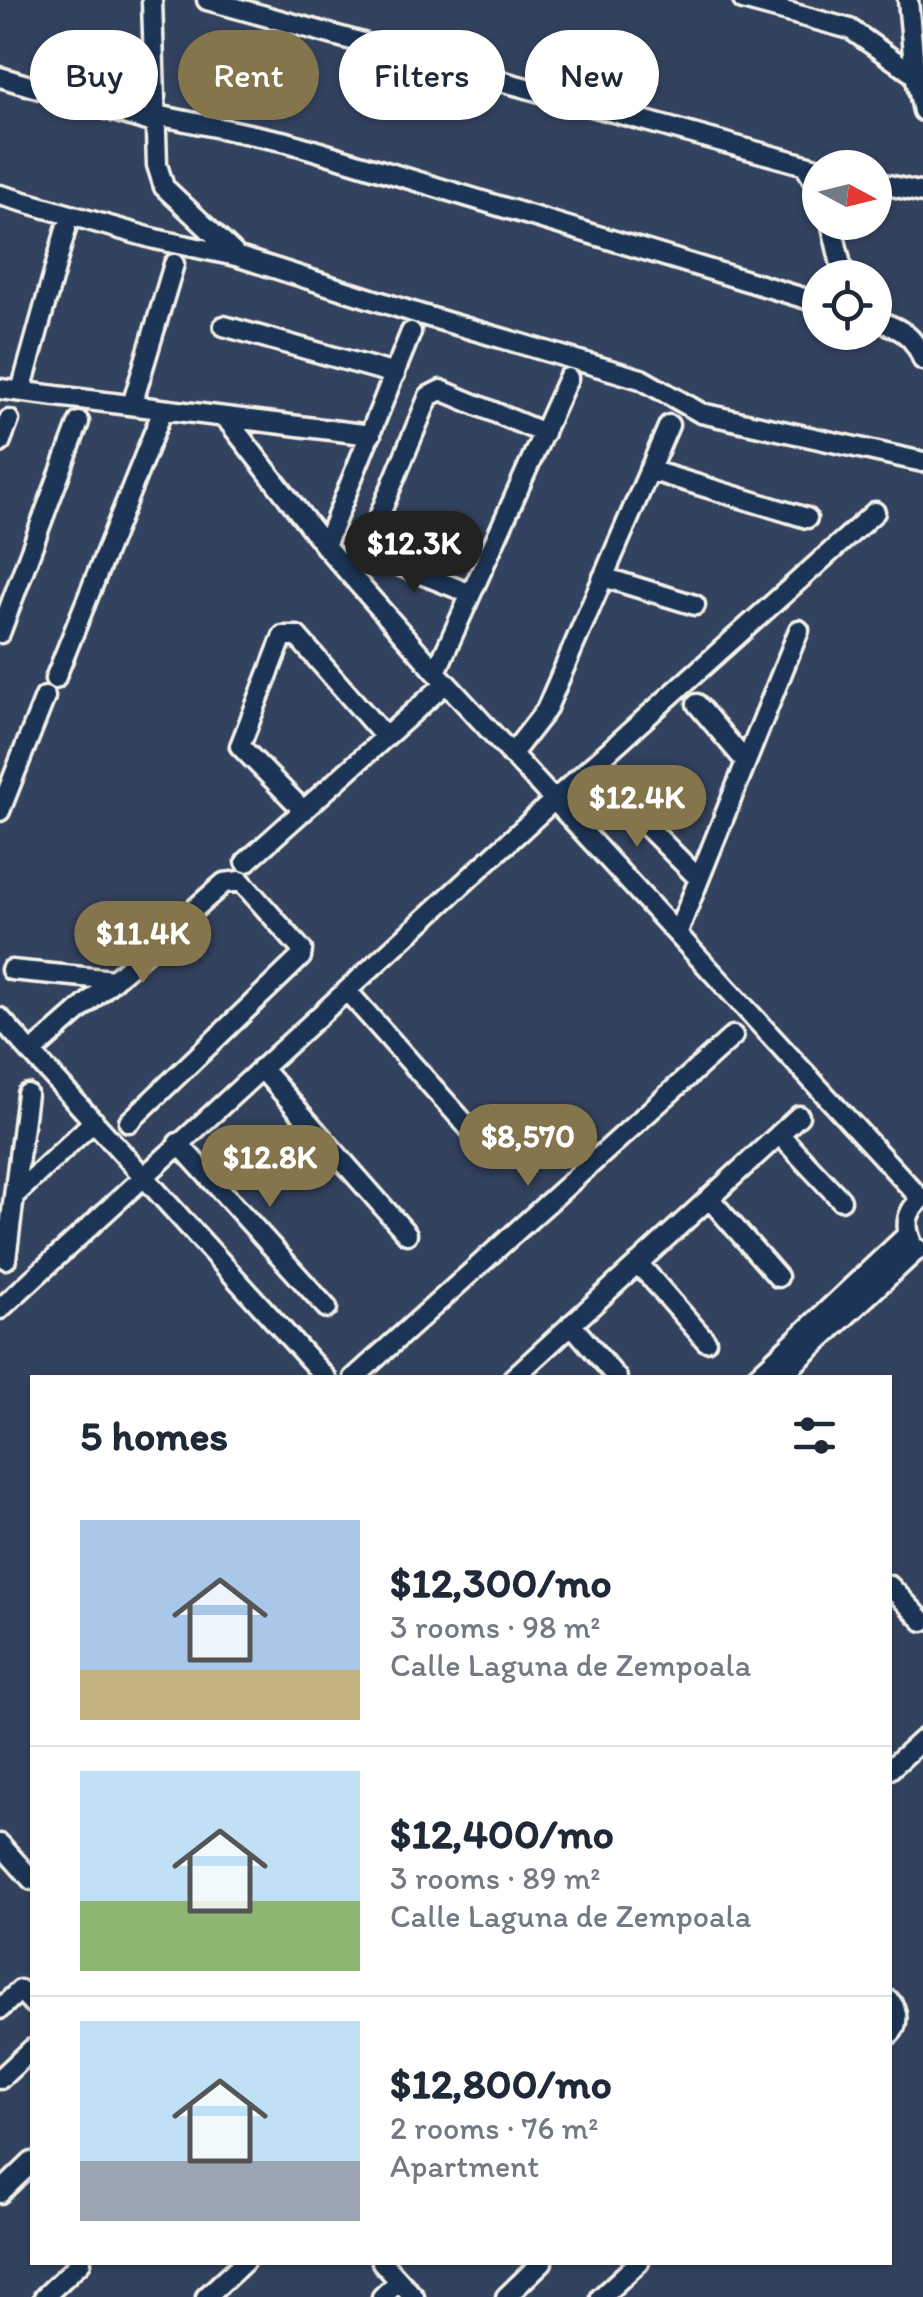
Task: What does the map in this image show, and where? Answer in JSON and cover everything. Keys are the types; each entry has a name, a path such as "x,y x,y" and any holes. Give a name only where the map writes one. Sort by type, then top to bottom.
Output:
{"street":[{"path":"152,0 153,30"},
{"path":"207,0 802,164"},
{"path":"743,0 850,28 914,75"},
{"path":"908,0 914,75 923,111"},
{"path":"0,77 30,85"},
{"path":"158,119 287,142 802,298"},
{"path":"157,120 157,166 164,188 236,256"},
{"path":"892,186 923,193"},
{"path":"0,195 156,239 236,256 641,379 701,413 923,462"},
{"path":"21,391 66,229"},
{"path":"132,405 174,264"},
{"path":"892,325 917,344 923,360"},
{"path":"224,326 395,374"},
{"path":"325,546 411,332"},
{"path":"246,862 385,737 441,677 471,594 568,378"},
{"path":"0,388 372,435"},
{"path":"471,594 374,555 370,546 429,396 441,390 544,434"},
{"path":"55,678 163,410"},
{"path":"225,417 325,546 511,756 922,1199 907,1218 917,1245"},
{"path":"0,443 9,420"},
{"path":"0,632 79,422"},
{"path":"511,756 546,710 668,425"},
{"path":"649,470 807,518"},
{"path":"0,1309 874,512"},
{"path":"603,578 696,606"},
{"path":"677,934 800,630"},
{"path":"304,811 240,746 284,636 296,636 385,737"},
{"path":"0,811 46,698"},
{"path":"697,704 746,762"},
{"path":"609,788 699,879"},
{"path":"32,1052 224,882 241,881 302,950 296,964 129,1122"},
{"path":"10,970 114,980"},
{"path":"347,990 494,1156"},
{"path":"0,1018 323,1375"},
{"path":"357,1375 733,1036"},
{"path":"261,1068 408,1234"},
{"path":"6,1259 27,1094"},
{"path":"516,1375 799,1116"},
{"path":"14,1196 94,1121"},
{"path":"780,1134 841,1200"},
{"path":"178,1144 327,1308"},
{"path":"710,1198 778,1277"},
{"path":"759,1375 917,1245"},
{"path":"782,1375 917,1245"},
{"path":"638,1263 706,1341"},
{"path":"572,1324 614,1375"},
{"path":"892,1588 923,1621"},
{"path":"893,1760 923,1739"},
{"path":"4,1856 30,1878"},
{"path":"0,2008 20,1990 30,2001"},
{"path":"892,2005 897,2016 892,2032"},
{"path":"0,2079 30,2051"},
{"path":"0,2193 30,2164"},
{"path":"44,2297 78,2265"},
{"path":"206,2297 241,2265"},
{"path":"385,2265 414,2297"},
{"path":"506,2297 539,2265"},
{"path":"601,2297 636,2265"},
{"path":"382,2297 399,2281"}]}
